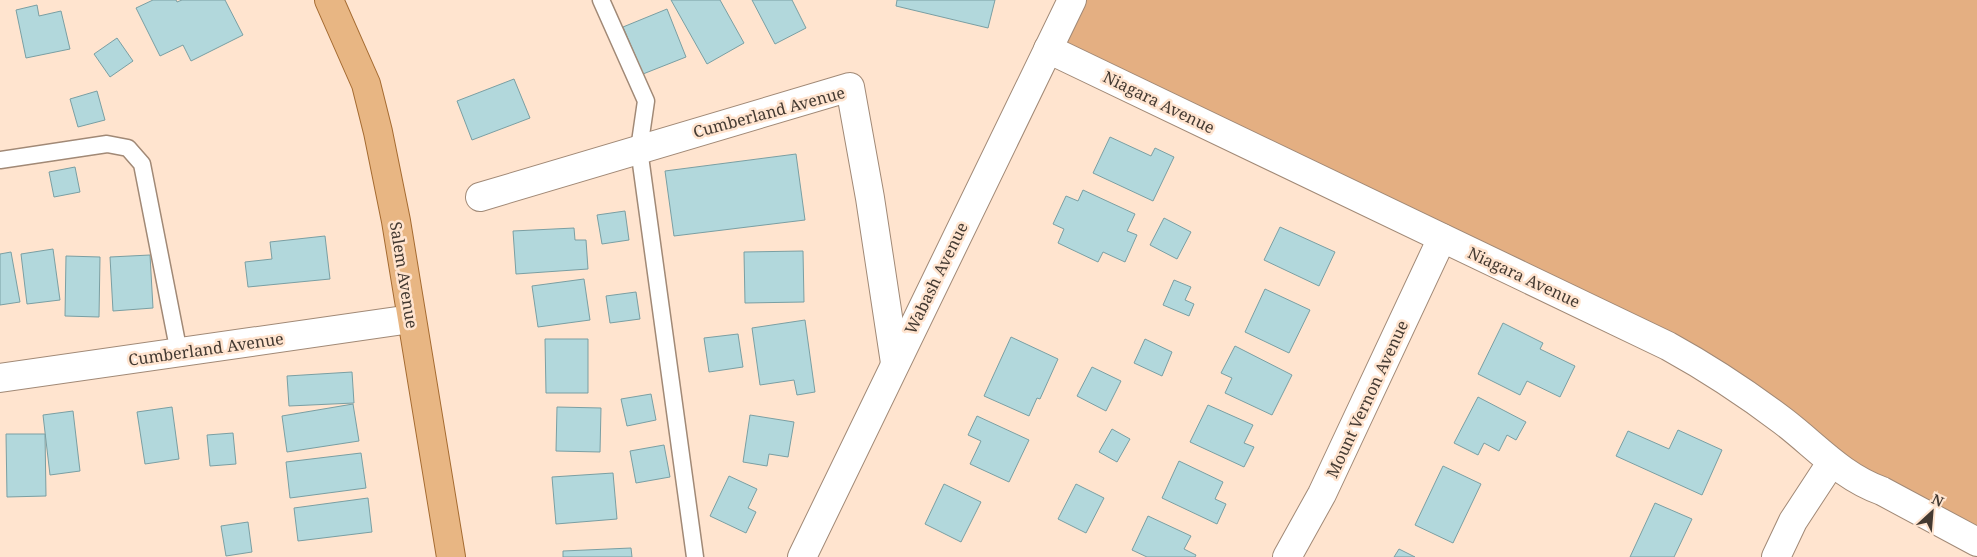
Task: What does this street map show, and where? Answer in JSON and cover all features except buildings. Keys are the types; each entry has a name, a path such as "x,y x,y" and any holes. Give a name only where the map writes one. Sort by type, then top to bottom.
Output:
{"main road":[{"name":"Salem Avenue","path":"329,0 366,84 378,132 396,221 451,557"}],"street":[{"name":"Wabash Avenue","path":"802,557 1072,0"},
{"name":"Niagara Avenue","path":"1048,49 1668,346 1709,369 1785,423 1830,463 1866,485 1882,491 1977,542"},
{"name":"Cumberland Avenue","path":"480,197 850,87 895,363"},
{"name":"Mount Vernon Avenue","path":"1287,557 1322,494 1442,238"},
{"name":"Cumberland Avenue","path":"0,378 411,319"},
{"path":"1776,557 1793,521 1830,463"}],"lane":[{"path":"601,0 646,101 639,149 695,557"},
{"path":"0,160 107,144 128,148 142,164 179,353"}],"shaded area":[{"path":"1072,0 1977,0 1977,542 1743,391 1048,49"}]}
